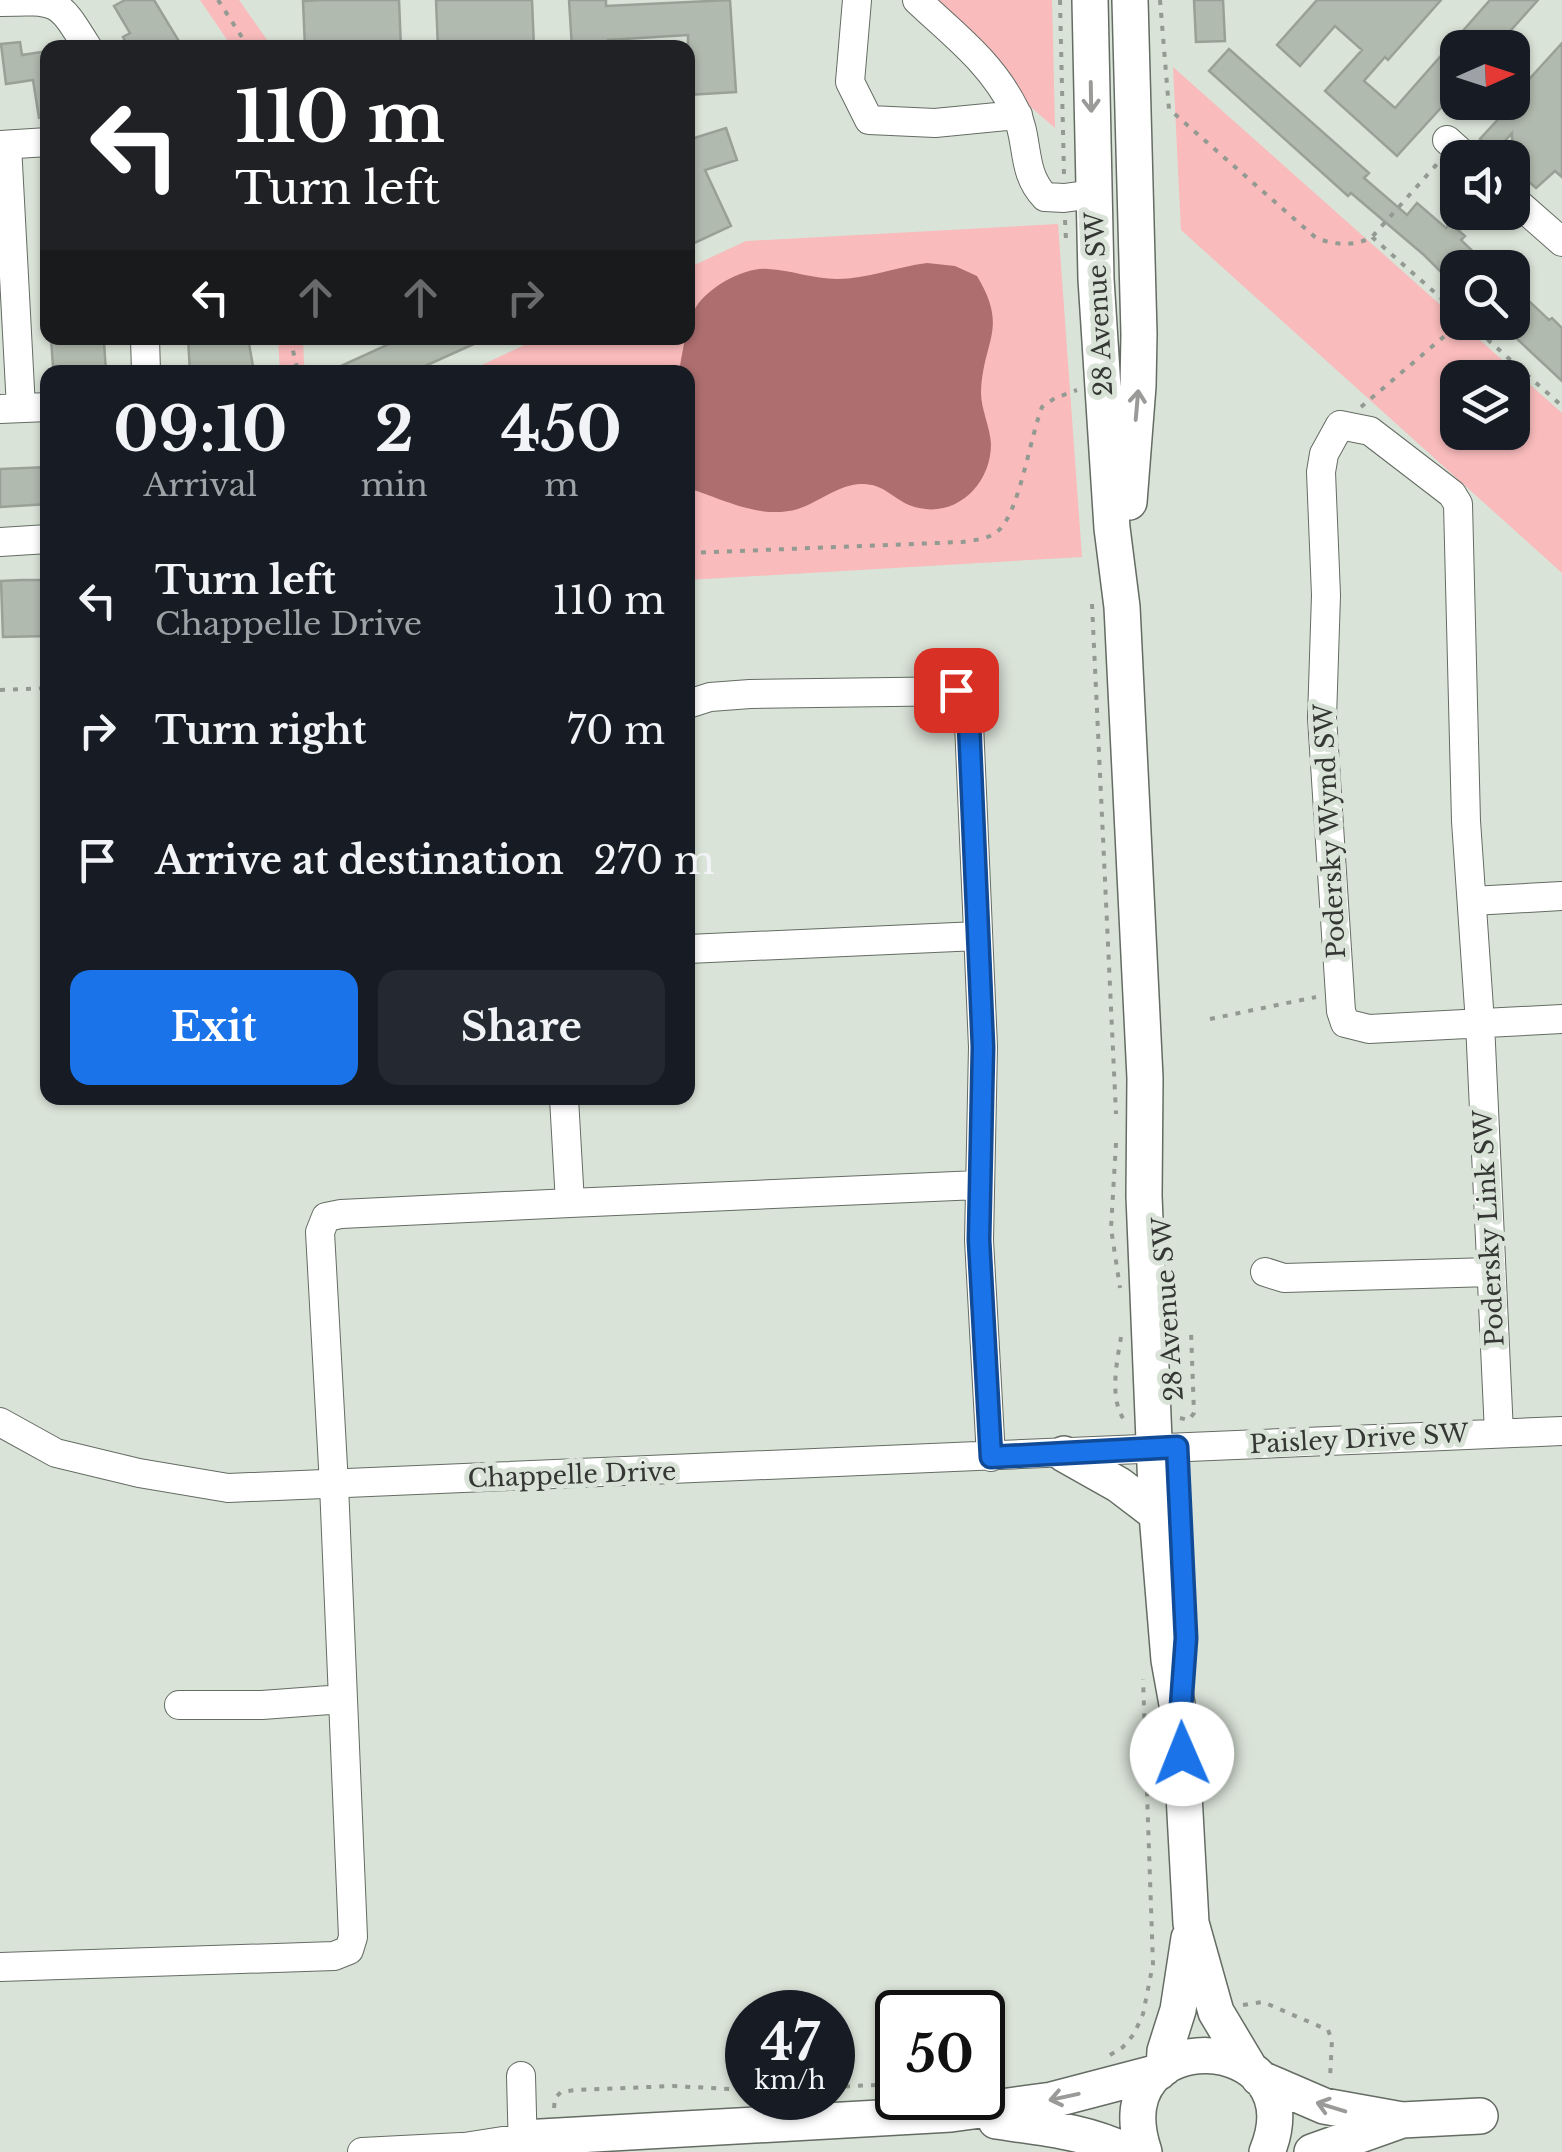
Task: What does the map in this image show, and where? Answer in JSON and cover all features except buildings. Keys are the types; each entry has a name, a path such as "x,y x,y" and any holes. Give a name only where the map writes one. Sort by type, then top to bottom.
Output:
{"main road":[{"name":"28 Avenue SW","path":"1090,0 1079,188 1112,528 1107,600 1144,1078 1144,1196 1174,1438 1186,1638 1180,1720 1191,1923 1178,2010 1161,2070 1146,2089 1139,2109 1138,2130 1144,2152"},
{"name":"28 Avenue SW","path":"1107,600 1138,386 1130,0"},
{"name":"28 Avenue SW","path":"1174,1438 1157,1514 1169,1660 1180,1720"},
{"path":"1064,1454 1119,1485 1157,1514"},
{"name":"28 Avenue SW","path":"1191,1923 1216,2012 1273,2107 1275,2124 1267,2152"},
{"path":"1005,2106 1052,2100 1161,2070 1198,2054 1216,2054 1324,2106 1402,2120 1480,2116"},
{"path":"523,2145 875,2119"},
{"path":"993,2120 1099,2138 1128,2152"},
{"path":"1312,2152 1402,2120"}],"street":[{"path":"858,0 850,82 870,120 935,123 1018,114"},
{"path":"917,0 991,69 1018,114 1031,183 1045,197 1079,188"},
{"path":"0,2 56,2 66,8 84,40"},
{"path":"23,408 3,145 40,143"},
{"path":"1530,210 1557,229"},
{"name":"Podersky Link SW","path":"1340,425 1370,431 1452,494 1458,504 1461,704 1498,1433"},
{"name":"Podersky Wynd SW","path":"1340,425 1324,454 1320,491 1326,594 1322,718 1345,1023 1356,1028 1562,1019"},
{"path":"0,542 40,540"},
{"path":"695,702 750,694 965,692 983,1081 978,1186 991,1457"},
{"path":"1472,901 1562,896"},
{"path":"695,949 978,936"},
{"path":"564,1105 570,1203"},
{"path":"0,1967 334,1956 349,1950 352,1937 343,1700 320,1232 326,1217 978,1186"},
{"path":"1264,1272 1284,1278 1492,1272"},
{"name":"Chappelle Drive","path":"0,1422 56,1452 139,1473 228,1488 1064,1454 1174,1438"},
{"name":"Paisley Drive SW","path":"1174,1438 1562,1431"},
{"path":"179,1705 343,1700"},
{"path":"362,2152 523,2145 521,2076"}],"path":[{"path":"218,0 243,40"},
{"path":"1060,0 1079,188"},
{"path":"1160,0 1168,110 1316,238 1346,244 1372,237 1440,165"},
{"path":"1064,215 1067,254"},
{"path":"1372,237 1440,297"},
{"path":"1340,425 1440,340"},
{"path":"1488,340 1562,406"},
{"path":"695,553 962,542 991,536 1000,530 1013,504 1042,408 1062,394 1091,388"},
{"path":"1107,600 1116,1122"},
{"path":"0,690 40,688"},
{"path":"1210,1019 1340,991"},
{"path":"1116,1138 1111,1228 1122,1297"},
{"path":"1122,1331 1116,1374 1119,1412 1125,1421"},
{"path":"1174,1438 1194,1413 1191,1331"},
{"path":"1100,2060 1123,2047 1134,2034 1146,2002 1153,1964 1143,1670"},
{"path":"1229,2008 1262,2002 1328,2030 1332,2040 1330,2078"},
{"path":"1005,2078 1010,2078"},
{"path":"555,2098 562,2092 576,2090 674,2086 725,2089"}],"shaded area":[{"path":"200,0 239,0 267,40 227,40"},
{"path":"907,0 1052,0 1055,128"},
{"path":"1173,67 1440,304 1440,340 1480,340 1502,360 1440,360 1440,450 1530,450 1530,385 1562,413 1562,573 1181,230"},
{"path":"1058,224 1082,557 695,580 695,365 482,365 524,345 695,345 695,265 746,241"},
{"path":"927,263 955,266 977,276 993,322 981,392 991,444 989,460 976,487 954,505 925,509 909,505 875,486 861,484 784,512 742,507 695,490 695,365 680,365 684,345 695,345 695,310 702,300 728,280 759,269 819,278 859,277"},
{"path":"278,345 303,345 305,365 280,365"}],"route":[{"path":"956,690 965,692 968,700 983,1047 979,1240 991,1457 1177,1447 1186,1638 1180,1720 1182,1754"}]}
